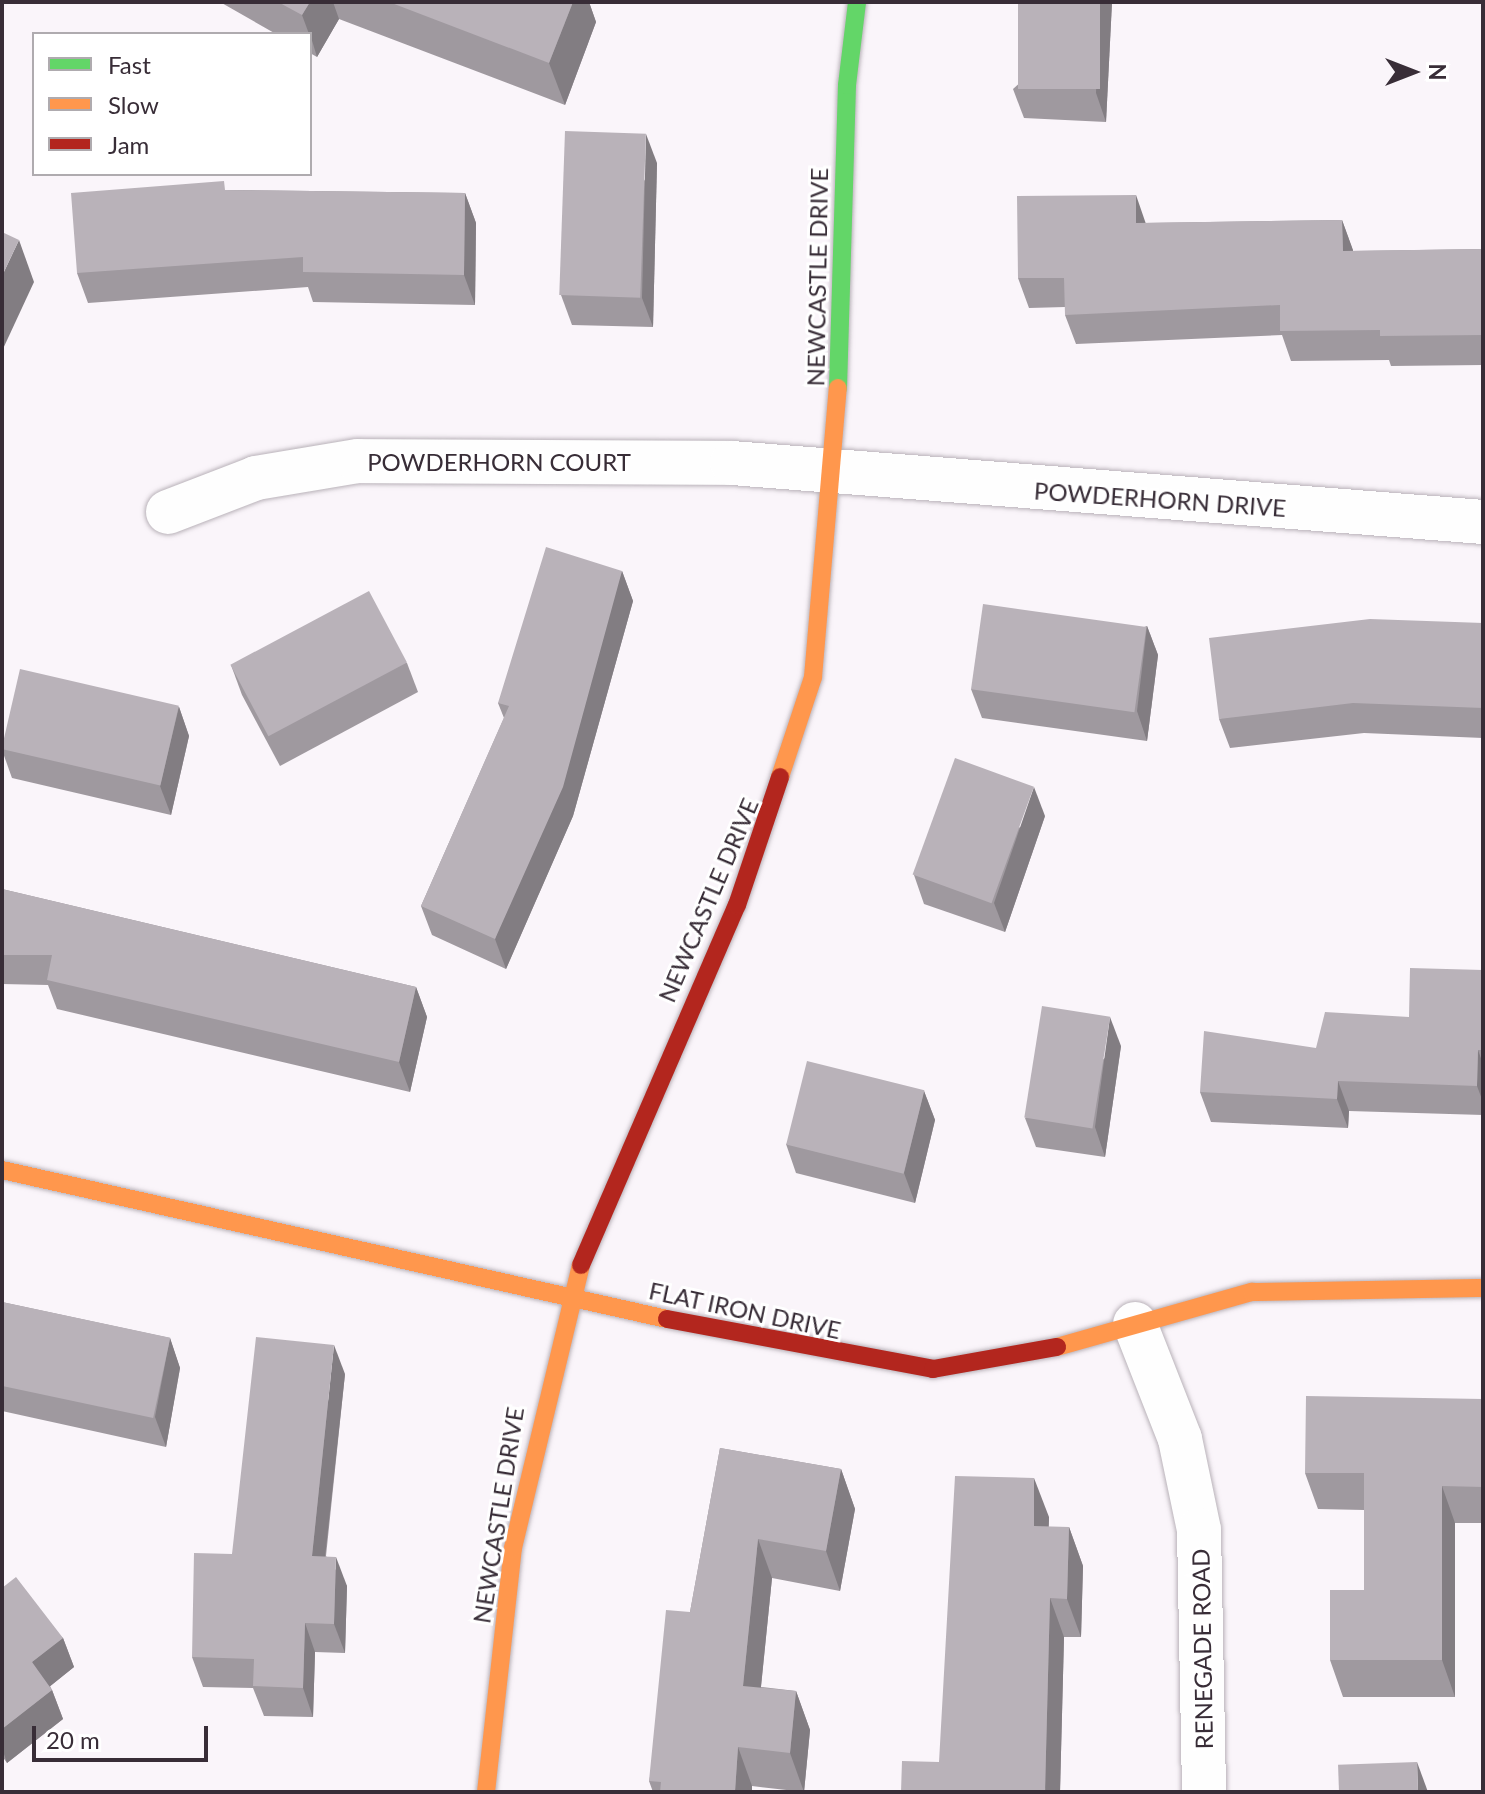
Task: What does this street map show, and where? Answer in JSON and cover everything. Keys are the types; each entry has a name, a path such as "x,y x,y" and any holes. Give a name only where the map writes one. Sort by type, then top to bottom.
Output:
{"street":[{"name":"NEWCASTLE DRIVE","path":"486,1792 513,1548 568,1295 783,782 813,677 836,474 847,85 857,2"},
{"name":"POWDERHORN COURT","path":"168,512 256,478 358,461 732,463 836,474"},
{"name":"POWDERHORN DRIVE","path":"836,474 1483,522"},
{"name":"FLAT IRON DRIVE","path":"2,1170 568,1295 933,1369 1000,1360 1252,1292 1483,1288"},
{"name":"RENEGADE ROAD","path":"1135,1324 1180,1439 1199,1530 1204,1792"}],"building":[{"path":"278,2 310,2 302,15"},
{"path":"389,2 573,2 549,63"},
{"path":"1018,2 1100,2 1100,89 1018,89"},
{"path":"565,131 646,134 640,298 559,295"},
{"path":"224,181 225,190 465,193 464,275 303,272 303,257 77,273 71,193"},
{"path":"1136,195 1136,223 1342,220 1343,251 1483,249 1483,335 1380,336 1380,330 1280,331 1280,305 1065,315 1064,278 1018,278 1017,196"},
{"path":"2,232 19,240 2,276"},
{"path":"546,547 622,571 563,787 495,939 421,906 509,706 498,703"},
{"path":"369,591 407,663 268,736 230,665"},
{"path":"983,604 1146,627 1134,712 971,689"},
{"path":"1370,619 1483,623 1483,708 1353,703 1219,719 1209,638"},
{"path":"20,669 179,706 160,786 2,749"},
{"path":"955,758 1034,787 992,903 913,875"},
{"path":"2,889 416,987 399,1062 47,980 52,955 2,955"},
{"path":"1410,968 1483,970 1483,1050 1478,1050 1477,1086 1338,1081 1337,1099 1200,1092 1204,1031 1316,1048 1325,1012 1409,1017"},
{"path":"1042,1006 1110,1017 1092,1128 1024,1118"},
{"path":"807,1061 924,1090 904,1174 786,1144"},
{"path":"2,1302 170,1338 153,1418 2,1386"},
{"path":"256,1337 334,1345 312,1556 336,1557 334,1624 305,1623 303,1688 253,1686 254,1659 192,1657 194,1553 232,1554"},
{"path":"1306,1396 1483,1399 1483,1487 1442,1486 1442,1660 1330,1660 1330,1590 1364,1590 1364,1473 1305,1473"},
{"path":"720,1448 841,1469 826,1551 758,1539 743,1686 796,1691 790,1753 738,1747 735,1792 660,1792 661,1782 649,1781 666,1610 690,1612"},
{"path":"955,1476 1034,1478 1034,1526 1069,1527 1067,1599 1050,1598 1045,1792 901,1792 902,1761 939,1762"},
{"path":"16,1577 63,1638 32,1662 52,1690 2,1729 2,1588"},
{"path":"1417,1762 1418,1792 1339,1792 1338,1765"}],"traffic: fast":[{"path":"838,388 847,85 857,2"}],"traffic: slow":[{"path":"780,777 813,677 838,388"},
{"path":"2,1170 667,1319"},
{"path":"486,1792 513,1548 581,1265"},
{"path":"1057,1347 1252,1292 1483,1288"}],"traffic: jam":[{"path":"581,1265 737,905 780,777"},
{"path":"667,1319 933,1369 1057,1347"}]}
